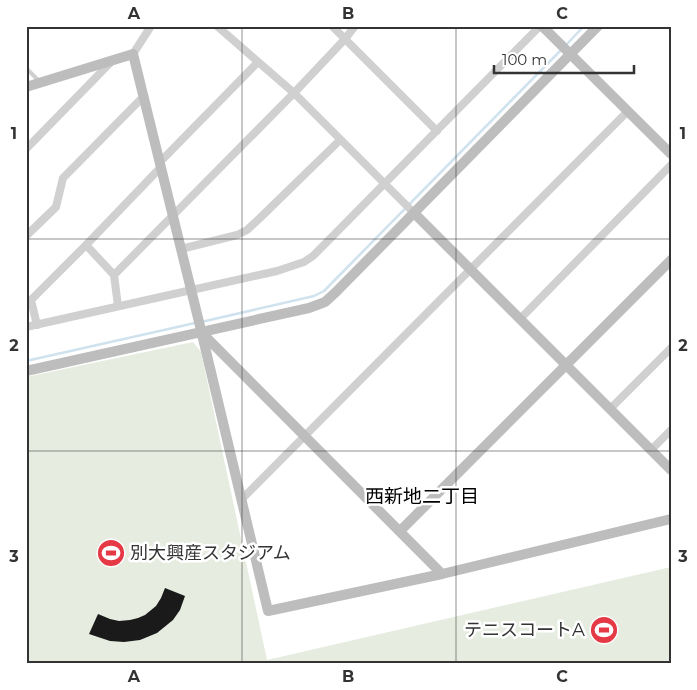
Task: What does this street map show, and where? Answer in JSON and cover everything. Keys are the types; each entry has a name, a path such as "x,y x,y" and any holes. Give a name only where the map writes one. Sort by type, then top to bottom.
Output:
{"street":[{"path":"26,87 133,54 151,26"},
{"path":"332,26 436,131"},
{"path":"114,275 294,93 355,26"},
{"path":"26,327 277,271 304,262 313,256 541,26 671,154"},
{"path":"26,371 200,325 310,308 325,302 566,50 598,26"},
{"path":"221,28 294,93 671,470"},
{"path":"133,54 268,611 442,574 671,520"},
{"path":"26,149 112,60"},
{"path":"36,325 31,300 86,245 258,62"},
{"path":"26,236 56,207 63,178 144,96"},
{"path":"241,500 628,111"},
{"path":"181,249 237,235 247,230 340,140"},
{"path":"520,319 671,165"},
{"path":"86,245 114,275 118,306"},
{"path":"400,531 671,260"},
{"path":"200,325 305,436 442,574"},
{"path":"610,409 671,348"},
{"path":"651,450 671,430"}],"lane":[{"path":"26,68 41,83"}],"shaded area":[{"path":"193,342 201,352 267,660 671,567 671,664 26,664 26,377"}],"building":[{"path":"165,588 185,596 180,610 173,620 157,633 140,640 124,642 110,641 89,634 98,614 119,621 145,615 156,606"}],"waterway":[{"path":"566,45 584,26"},
{"path":"201,322 314,296 324,291 562,49"},
{"path":"26,361 195,323"}],"place":[{"name":"別大興産スタジアム","path":"111,553"},
{"name":"テニスコートA","path":"604,630"}],"district":[{"name":"西新地二丁目","path":"422,496"}]}
